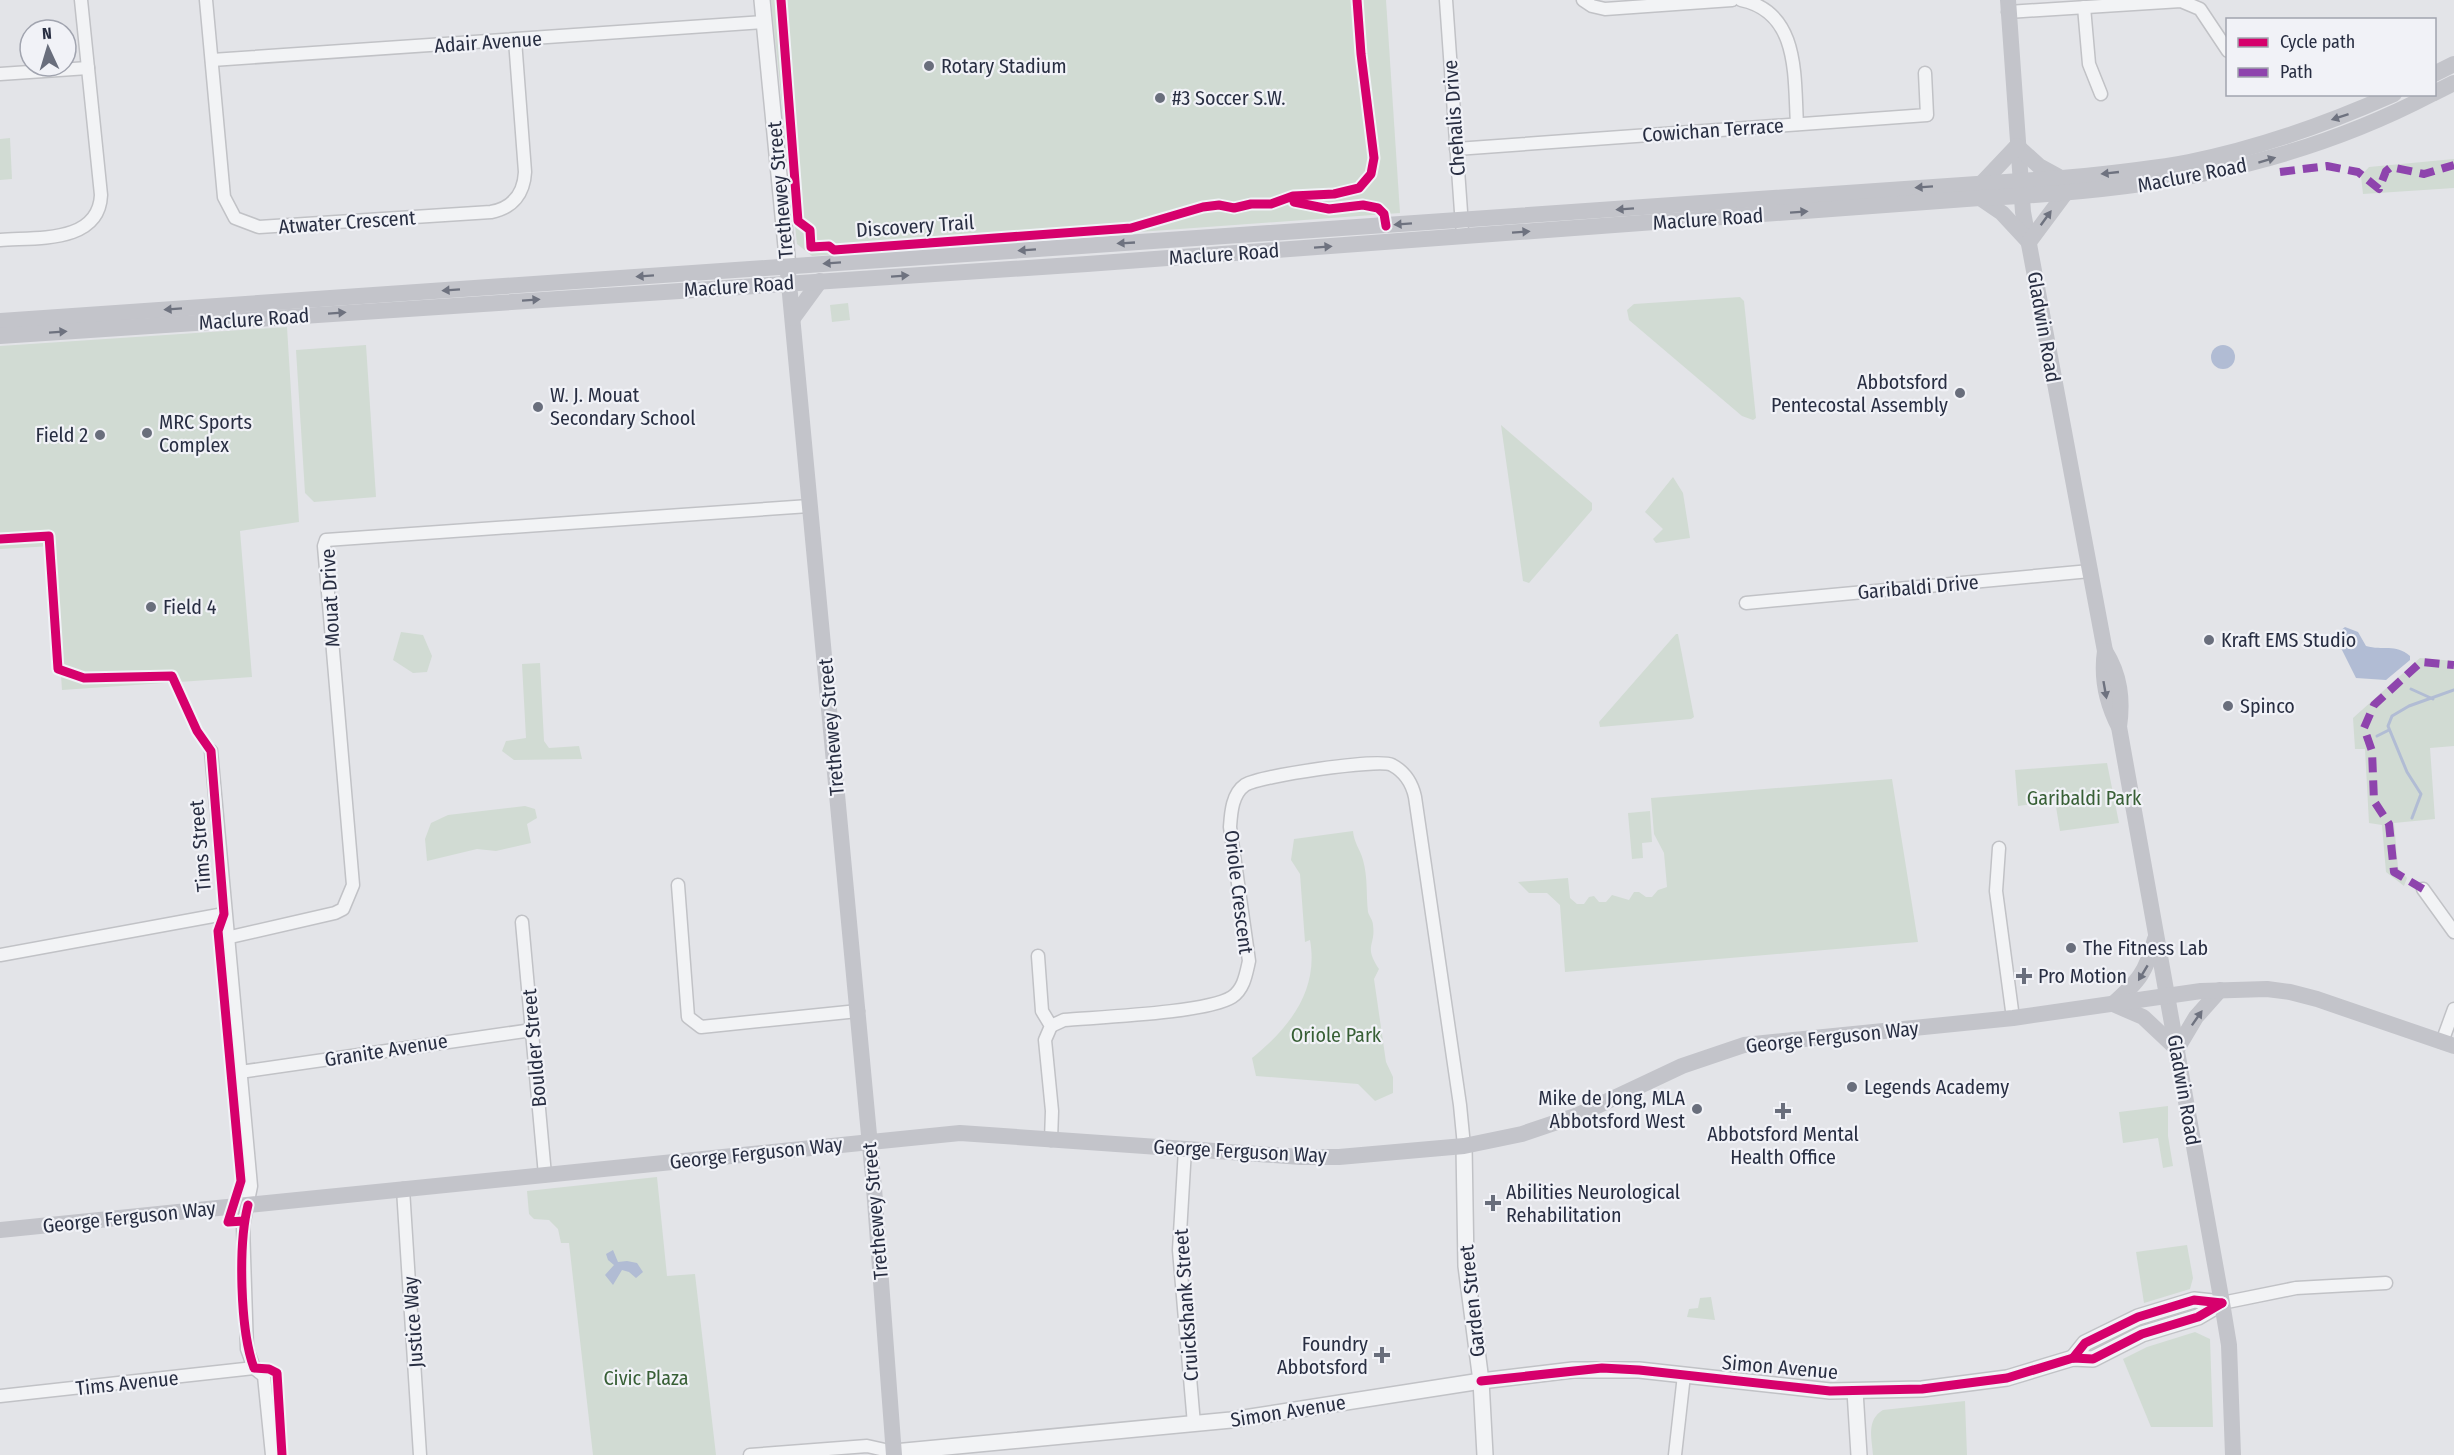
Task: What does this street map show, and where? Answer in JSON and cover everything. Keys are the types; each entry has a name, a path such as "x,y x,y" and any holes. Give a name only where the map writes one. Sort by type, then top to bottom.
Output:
{"main road":[{"name":"Gladwin Road","path":"2008,6 2020,188 2105,651 2115,669 2122,700 2119,727 2223,1303 2229,1345 2233,1455"},
{"path":"2436,73 2454,64"},
{"name":"Maclure Road","path":"2436,92 2454,83"},
{"name":"Maclure Road","path":"2063,186 2242,150 2352,113 2390,96"},
{"name":"Maclure Road","path":"0,321 788,275 820,281 1981,190 2150,185 2248,165 2360,127 2429,96"},
{"path":"2017,146 2063,186 2029,242 1981,190 2017,146"},
{"name":"Maclure Road","path":"0,336 788,275 1462,229"},
{"name":"Trethewey Street","path":"788,275 870,1142 891,1454"},
{"path":"792,318 820,281"},
{"path":"2157,932 2145,970 2137,982 2113,1004 2144,1017 2177,1049 2196,1017 2220,990"},
{"name":"George Ferguson Way","path":"0,1230 960,1133 1339,1157 1464,1146 1522,1134 1565,1120 1682,1066 1744,1045 2013,1018 2168,995 2220,990 2267,989 2308,996 2448,1044"}],"street":[{"path":"0,240 66,235 87,225 98,210 101,195 81,0"},
{"name":"Atwater Crescent","path":"206,0 227,206 235,218 269,228 491,212 508,206 520,194 525,172 515,40"},
{"name":"Trethewey Street","path":"762,0 788,275"},
{"name":"Chehalis Drive","path":"1446,0 1462,229"},
{"path":"1583,0 1592,6 1605,9 1691,1 1732,0"},
{"path":"1741,0 1765,9 1787,34 1792,51 1797,124"},
{"path":"2008,6 2084,7 2181,1 2200,9 2226,48"},
{"path":"2084,7 2089,64 2101,94"},
{"name":"Adair Avenue","path":"212,60 764,22"},
{"path":"0,74 88,68"},
{"name":"Cowichan Terrace","path":"1456,149 1928,115 1925,73"},
{"name":"Mouat Drive","path":"226,938 328,916 343,909 353,885 324,546 326,540 809,506"},
{"name":"Garibaldi Drive","path":"1746,603 2090,572"},
{"name":"Tims Street","path":"211,751 226,938 251,1186 243,1226 247,1349 255,1368 264,1376 272,1455"},
{"name":"Oriole Crescent","path":"1051,1026 1064,1020 1207,1006 1231,998 1244,982 1249,961 1230,827 1231,807 1244,786 1267,777 1369,762 1390,763 1405,774 1415,797 1464,1146"},
{"path":"1999,848 1996,891 2013,1018"},
{"path":"678,885 688,1017 692,1021 701,1027 858,1011"},
{"path":"2422,889 2454,932"},
{"path":"0,955 224,914"},
{"name":"Boulder Street","path":"522,922 545,1175"},
{"path":"1038,956 1042,1011 1051,1026 1045,1040 1052,1111 1051,1140"},
{"path":"2448,1044 2454,1009"},
{"name":"Granite Avenue","path":"240,1072 532,1030"},
{"name":"Garden Street","path":"1464,1146 1466,1266 1481,1381 1485,1455"},
{"name":"Cruickshank Street","path":"1185,1149 1179,1250 1194,1424"},
{"name":"Justice Way","path":"403,1189 420,1455"},
{"path":"2223,1303 2296,1287 2386,1284"},
{"name":"Simon Avenue","path":"891,1454 1194,1424 1481,1381 1602,1368 1809,1389 1855,1391 1922,1389 2007,1378 2073,1358 2093,1359 2142,1334 2198,1317 2223,1303"},
{"name":"Tims Avenue","path":"0,1396 255,1368"},
{"path":"1675,1455 1684,1375"},
{"path":"1855,1391 1859,1455"},
{"path":"750,1455 867,1446 891,1454"}],"green space":[{"path":"771,0 1386,0 1400,213 812,256 797,244"},
{"path":"10,138 12,179 0,180 0,139"},
{"path":"2454,159 2454,188 2363,194 2361,176 2369,167"},
{"path":"1740,297 1744,301 1756,418 1753,420 1742,416 1629,320 1627,310 1634,304"},
{"path":"848,303 850,320 832,322 830,305"},
{"name":"MRC Sports Complex","path":"287,327 299,522 240,531 252,677 62,690 52,546 0,549 0,346"},
{"path":"366,345 376,497 314,502 305,493 296,350"},
{"path":"1501,425 1592,503 1592,510 1529,583 1523,581"},
{"path":"1673,477 1683,493 1690,538 1656,543 1653,539 1663,529 1645,512"},
{"path":"401,632 423,635 432,656 427,672 413,673 393,660"},
{"path":"1678,634 1694,717 1600,727 1599,722"},
{"path":"2420,658 2454,661 2454,746 2430,748 2435,819 2394,823 2398,868 2407,878 2404,886 2386,872 2382,825 2369,823 2365,749 2355,749 2353,718"},
{"path":"540,663 544,741 549,748 579,746 582,759 514,760 502,751 506,741 526,738 522,664"},
{"name":"Garibaldi Park","path":"2107,763 2119,823 2060,831 2055,801 2018,806 2015,770"},
{"path":"1892,779 1918,942 1565,972 1560,905 1547,893 1529,893 1518,882 1568,878 1570,898 1577,904 1584,904 1589,897 1594,896 1599,902 1606,902 1612,895 1629,900 1634,892 1652,897 1658,890 1667,887 1664,853 1654,834 1651,798"},
{"path":"525,806 535,809 537,818 527,824 531,843 496,851 477,849 427,861 425,839 431,823 448,815"},
{"path":"1650,811 1652,842 1642,843 1643,858 1632,859 1628,813"},
{"name":"Oriole Park","path":"1353,831 1365,867 1368,912 1373,925 1371,950 1379,969 1374,979 1386,1062 1393,1077 1393,1093 1375,1101 1358,1084 1256,1076 1252,1058 1289,1021 1305,992 1310,976 1312,958 1310,940 1305,942 1300,874 1291,860 1294,839"},
{"path":"2168,1106 2168,1136 2173,1166 2163,1168 2158,1138 2123,1143 2119,1112"},
{"name":"Civic Plaza","path":"657,1177 667,1276 695,1274 716,1455 593,1455 569,1243 561,1243 558,1229 549,1220 534,1219 529,1214 527,1191"},
{"path":"2187,1245 2193,1278 2190,1289 2144,1303 2136,1252"},
{"path":"1711,1297 1715,1320 1687,1317 1689,1309 1698,1308 1700,1298"},
{"path":"2195,1332 2210,1339 2213,1427 2151,1427 2123,1359 2147,1347"},
{"path":"1965,1401 1967,1455 1873,1455 1872,1424 1883,1410"}],"water":[{"path":"2223,345 2231,349 2235,357 2231,365 2223,369 2215,365 2211,357 2215,349"},
{"path":"2345,627 2358,632 2366,646 2394,648 2410,656 2410,660 2386,680 2356,678 2337,640 2340,631"},
{"path":"613,1250 618,1262 637,1263 643,1272 636,1278 622,1270 613,1285 605,1275 614,1265 608,1260 606,1254"}],"waterway":[{"path":"2411,689 2433,699"},
{"path":"2412,818 2421,794 2407,772 2388,726 2392,716 2409,706 2454,690"},
{"path":"2377,736 2389,730"}],"marked path":[{"path":"2280,172 2327,166 2358,172 2379,189 2386,171 2391,167 2424,174 2454,165"},
{"path":"2423,889 2394,872 2389,824 2374,801 2372,751 2364,728 2374,705 2421,662 2454,665"}],"cycle path":[{"name":"Discovery Trail","path":"781,0 798,221 810,230 811,247 829,246 834,250 1131,228 1203,207 1219,205 1234,208 1251,204 1271,204 1293,196 1334,194 1359,188 1371,174 1374,158 1357,0"},
{"path":"1294,202 1329,209 1363,205 1378,208 1384,214 1386,226"},
{"path":"0,539 49,536 58,669 84,678 172,676 197,731 211,751 224,914 218,931 241,1181 228,1222 244,1221"},
{"path":"248,1205 243,1242 243,1310 249,1352 254,1368 269,1369 277,1373 282,1455"},
{"path":"2073,1358 2085,1343 2138,1317 2194,1300 2222,1303"},
{"path":"1481,1381 1602,1368 1830,1391 1922,1389 2007,1378 2073,1358 2093,1359 2142,1334 2198,1317 2222,1303"}],"place":[{"name":"Rotary Stadium","path":"929,66"},
{"name":"#3 Soccer S.W.","path":"1160,98"},
{"name":"Abbotsford Pentecostal Assembly","path":"1960,393"},
{"name":"W. J. Mouat Secondary School","path":"538,407"},
{"name":"MRC Sports Complex","path":"147,433"},
{"name":"Field 2","path":"100,435"},
{"name":"Field 4","path":"151,607"},
{"name":"Kraft EMS Studio","path":"2209,640"},
{"name":"Spinco","path":"2228,706"},
{"name":"The Fitness Lab","path":"2071,948"},
{"name":"Pro Motion","path":"2024,976"},
{"name":"Legends Academy","path":"1852,1087"},
{"name":"Mike de Jong, MLA Abbotsford West","path":"1697,1109"},
{"name":"Abbotsford Mental Health Office","path":"1783,1111"},
{"name":"Abilities Neurological Rehabilitation","path":"1493,1203"},
{"name":"Foundry Abbotsford","path":"1382,1355"}]}
